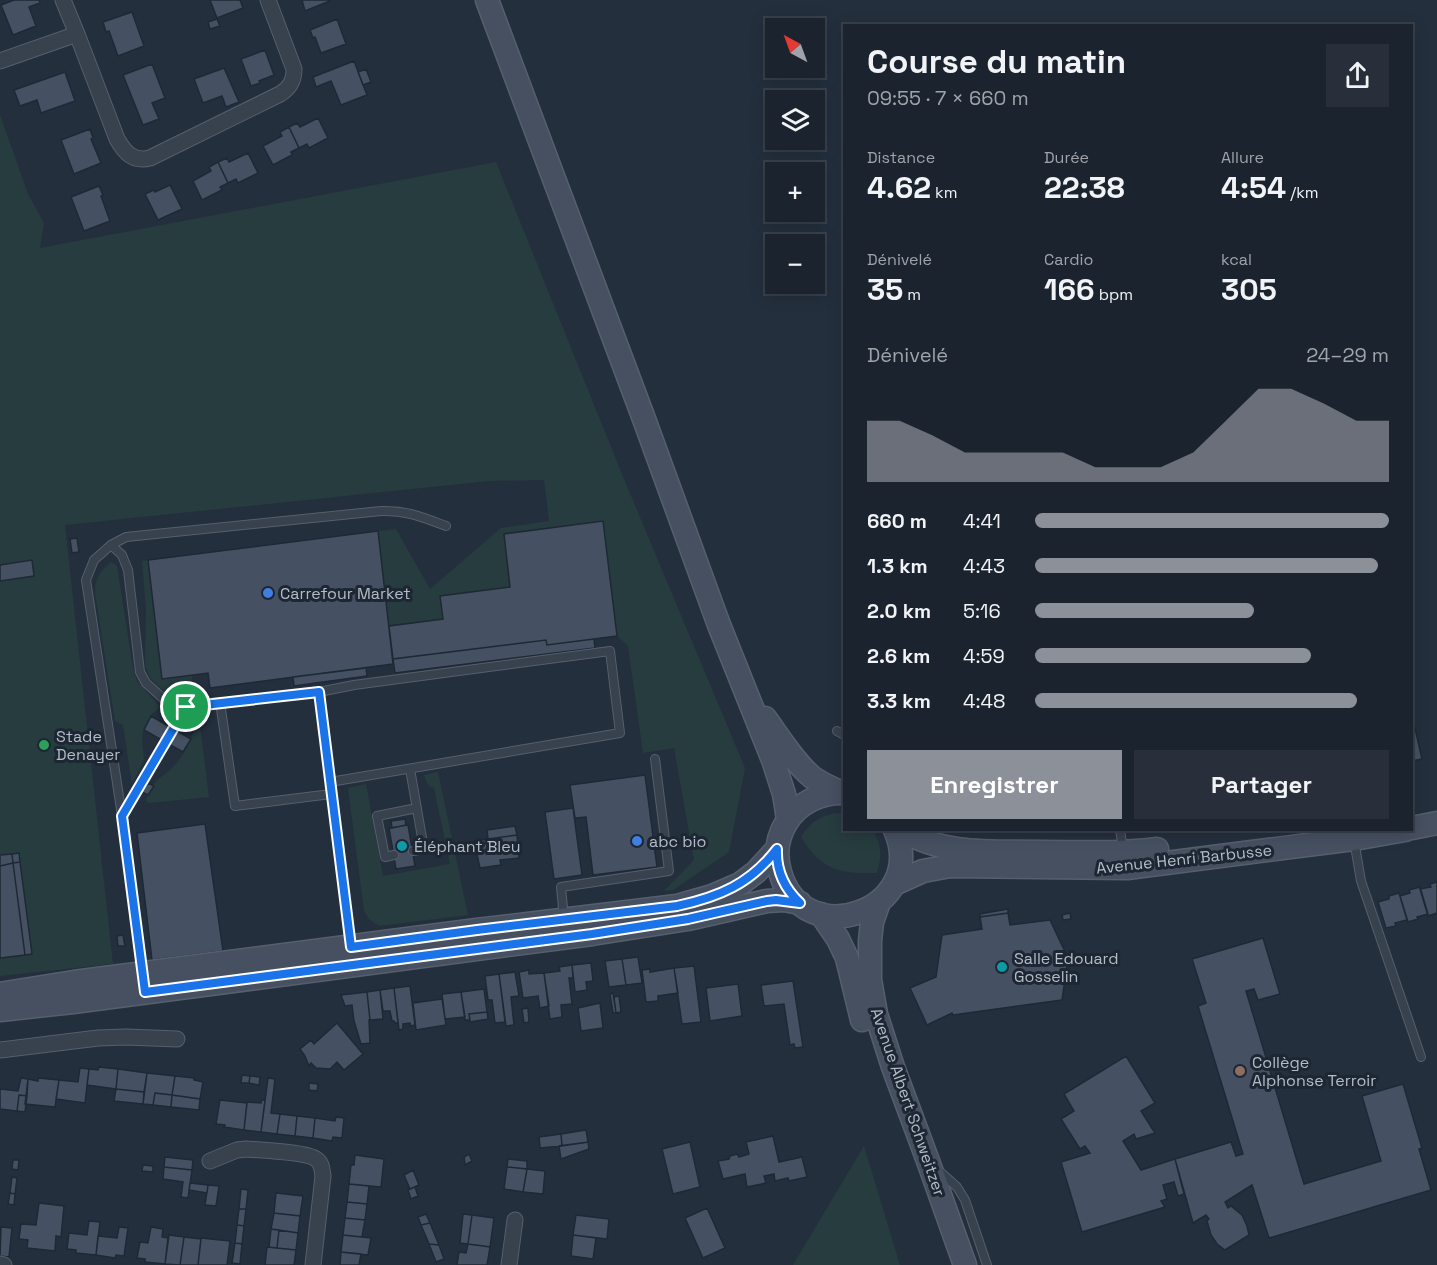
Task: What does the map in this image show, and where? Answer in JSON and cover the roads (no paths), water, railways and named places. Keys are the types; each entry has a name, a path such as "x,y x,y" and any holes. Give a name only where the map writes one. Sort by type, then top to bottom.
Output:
{"street":[{"path":"63,0 117,139 122,147 137,159 156,156 287,90 292,83 294,69 268,0"},
{"path":"487,0 719,625 781,784 788,819"},
{"path":"0,61 77,34"},
{"path":"748,695 804,769 818,781 843,793"},
{"path":"843,793 814,798 800,807 788,819 779,838 777,860 781,876 789,891 800,903 821,914 837,917 849,916 879,902 894,884 900,868 900,845 896,831"},
{"path":"1413,821 1437,821"},
{"path":"1413,828 1437,821"},
{"name":"Avenue Henri Barbusse","path":"904,831 932,843 968,850 1125,860 1314,831"},
{"name":"Avenue Henri Barbusse","path":"894,884 923,871 950,866 1125,860 1392,831"},
{"path":"565,929 701,900 750,878 777,849"},
{"path":"0,1010 143,983 352,956 484,929 565,929 688,919 767,901 800,903"},
{"name":"Avenue Albert Schweitzer","path":"879,902 871,930 870,980 878,1020 965,1265"},
{"name":"Avenue Albert Schweitzer","path":"821,914 838,939 847,958 867,1036 951,1265"},
{"path":"0,994 61,983 143,983"},
{"path":"0,1050 98,1038 177,1038"},
{"path":"210,1161 246,1149 308,1155 318,1160 323,1176 313,1265"},
{"path":"509,1265 515,1220"},
{"path":"0,1264 4,1265"}],"lane":[{"path":"143,983 122,816 86,580 94,560 111,545 126,537 381,511 413,513 446,526"},
{"path":"111,545 122,555 128,570 140,672 146,683 166,701 186,707 319,692 364,683 610,651 620,733 330,782"},
{"path":"319,692 352,956"},
{"path":"220,702 234,806 332,794"},
{"path":"122,816 186,707"},
{"path":"565,929 561,887 669,871 655,759"},
{"path":"410,769 424,849 413,851"},
{"path":"394,855 385,857 377,816 417,808"},
{"path":"1120,831 1125,860"},
{"path":"1354,834 1361,881 1421,1057"},
{"path":"928,1161 951,1181 965,1200 987,1265"}],"place":[{"name":"Carrefour Market","path":"268,593"},
{"name":"Stade Denayer","path":"44,745"},
{"name":"abc bio","path":"637,841"},
{"name":"Éléphant Bleu","path":"402,846"},
{"name":"Salle Edouard Gosselin","path":"1002,967"},
{"name":"Collège Alphonse Terroir","path":"1240,1071"}]}
